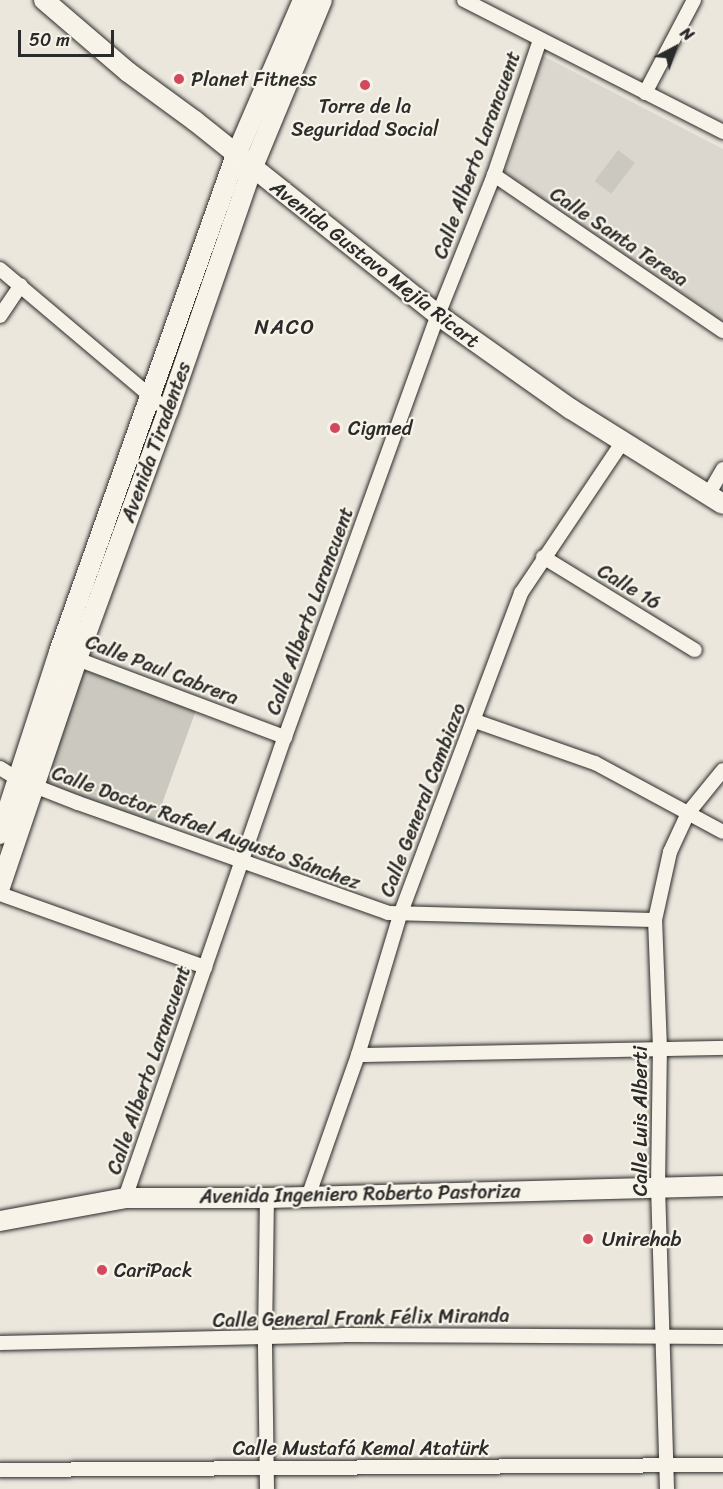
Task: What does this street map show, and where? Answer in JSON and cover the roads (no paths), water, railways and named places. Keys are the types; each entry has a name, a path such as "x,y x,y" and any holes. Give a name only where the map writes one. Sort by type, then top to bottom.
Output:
{"main road":[{"name":"Avenida Gustavo Mejía Ricart","path":"44,0 128,72 438,315 571,410 716,499"},
{"name":"Avenida Tiradentes","path":"0,887 27,783 150,397 236,155 303,0"},
{"name":"Avenida Tiradentes","path":"68,656 168,411 252,169 322,0"},
{"name":"Avenida Tiradentes","path":"0,834 27,783"},
{"name":"Avenida Ingeniero Roberto Pastoriza","path":"0,1221 125,1198 267,1198 723,1186"}],"street":[{"path":"464,0 723,132"},
{"path":"645,93 694,0"},
{"name":"Calle Alberto Larancuent","path":"125,1198 285,737 438,315 494,175 540,40"},
{"name":"Calle Santa Teresa","path":"494,175 723,331"},
{"path":"0,269 168,411"},
{"path":"0,315 21,285"},
{"name":"Calle General Cambiazo","path":"308,1197 358,1055 400,915 475,721 521,593 623,441"},
{"path":"716,499 723,469"},
{"name":"Calle 16","path":"543,558 695,650"},
{"name":"Calle Paul Cabrera","path":"68,656 285,737"},
{"path":"475,721 596,763 723,832"},
{"name":"Calle Doctor Rafael Augusto Sánchez","path":"0,768 27,783 242,863 367,907 400,915 655,920"},
{"name":"Calle Luis Alberti","path":"667,1489 658,1187 660,1049 655,920 670,852 688,813 723,770"},
{"path":"0,894 205,967"},
{"path":"358,1055 723,1048"},
{"path":"267,1198 265,1338 267,1489"},
{"name":"Calle General Frank Félix Miranda","path":"0,1343 343,1335 723,1337"},
{"name":"Calle Mustafá Kemal Atatürk","path":"0,1470 723,1465"}],"place":[{"name":"Planet Fitness","path":"179,79"},
{"name":"Torre de la Seguridad Social","path":"365,85"},
{"name":"Cigmed","path":"335,428"},
{"name":"Unirehab","path":"588,1239"},
{"name":"CariPack","path":"102,1270"}],"district":[{"name":"NACO","path":"285,327"}]}
